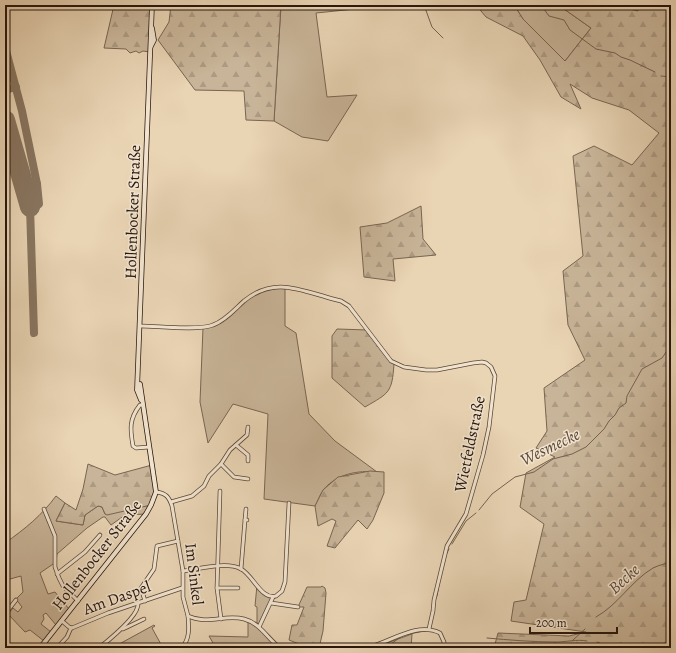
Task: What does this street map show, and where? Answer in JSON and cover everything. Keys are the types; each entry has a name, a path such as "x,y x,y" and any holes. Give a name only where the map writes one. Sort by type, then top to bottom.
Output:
{"main road":[{"name":"Hollenbocker Straße","path":"40,648 146,514 156,492 139,376 152,5"}],"street":[{"name":"Wietfeldstraße","path":"140,326 207,327 220,322 256,292 268,287 284,286 333,298 345,303 354,312 392,361 397,365 408,368 434,370 478,362 486,363 491,367 495,376 494,393 483,455 466,514 447,546 434,600 430,629"},
{"path":"142,402 134,412 131,422 133,446 136,448 149,447"},
{"path":"156,492 166,495 171,502 192,496 204,486 230,450 247,435 248,426"},
{"path":"236,445 248,455 248,461"},
{"path":"221,464 234,477 248,479"},
{"path":"220,490 217,588 221,619"},
{"name":"Im Sinkel","path":"171,502 183,571 183,597 188,616 201,620 244,619 259,627 279,647"},
{"path":"259,627 273,597 282,591 285,582 288,503"},
{"path":"44,509 55,536 55,567 57,574 63,586 78,601"},
{"path":"241,569 246,509"},
{"path":"57,574 85,552 100,535"},
{"path":"145,601 141,588 154,569 157,546 178,541"},
{"path":"183,571 227,565 235,566 241,569 253,580 264,594 273,597"},
{"name":"Am Daspel","path":"62,621 71,628 182,588"},
{"path":"217,588 238,588"},
{"path":"5,599 5,609"},
{"path":"5,614 16,600"},
{"path":"99,648 119,630 138,609 138,603"},
{"path":"271,603 298,608"},
{"path":"182,648 188,637 188,616"},
{"path":"119,630 144,619"},
{"path":"57,648 67,637 71,628"},
{"path":"366,648 415,630 430,629 440,633 444,642 444,648"}],"green space":[{"path":"114,5 152,5 150,52 143,51 139,53 136,51 130,53 126,49 104,48"},
{"path":"171,5 281,5 274,121 246,120 244,91 195,90 158,40 169,22"},
{"path":"281,5 353,5 355,9 316,13 327,97 357,95 328,141 302,137 274,121"},
{"path":"476,5 514,5 523,19 565,61 591,28 564,9 567,5 613,5 638,11 640,5 671,5 671,648 494,648 498,633 569,636 586,632 511,621 514,602 526,600 544,524 520,507 526,473 555,457 536,448 547,431 544,388 585,360 568,325 563,271 583,256 573,156 594,146 632,165 659,133 629,110 592,98 570,84 581,109 561,97 540,60 523,36 486,17"},
{"path":"514,5 567,5 564,9 591,28 565,61 523,19"},
{"path":"421,206 423,239 436,255 393,259 395,281 364,277 360,227 387,223"},
{"path":"285,287 285,326 296,333 309,414 335,441 377,472 348,474 335,480 324,489 315,506 264,499 268,414 233,404 208,443 200,402 203,328 213,326 256,292"},
{"path":"337,329 368,330 394,364 392,381 388,391 365,407 332,378 332,336"},
{"path":"88,464 115,475 152,465 156,492 151,505 107,515 102,507 98,506 85,515 83,525 56,521 65,503 76,510 83,489"},
{"path":"370,471 384,472 384,493 373,520 367,529 358,520 335,548 327,546 336,521 332,519 318,526 315,506 323,490 338,477"},
{"path":"56,496 65,503 56,521 83,525 85,515 98,506 102,507 105,514 151,505 146,514 125,515 111,525 105,517 103,517 87,528 57,554 56,562 40,573 48,594 55,592 69,609 56,625 46,613 43,615 44,619 41,624 51,632 44,641 30,630 25,632 8,614 13,608 18,612 22,607 16,599 23,592 21,576 10,579 5,572 5,543 33,521"},
{"path":"257,585 260,590 273,597 259,627 280,648 207,648 213,643 209,636 248,637 248,621 257,625 257,607 255,606"},
{"path":"322,586 325,588 326,593 323,631 319,648 299,648 299,644 289,640 292,625 297,625 304,607 298,607 307,587"},
{"path":"154,625 155,626 152,628 163,648 112,648"},
{"path":"412,634 411,648 373,648"}],"waterway":[{"path":"424,5 432,27 443,38"},
{"path":"541,5 549,16 564,20 570,30 596,49 615,53 655,72"},
{"path":"661,76 671,77"},
{"name":"Wesmecke","path":"479,510 492,494 515,477 534,472 553,459 572,454 586,447 604,429 619,408 626,403 627,396 642,369 662,358 671,345"},
{"name":"Wesmecke","path":"452,544 466,521 476,513"},
{"name":"Wesmecke","path":"446,555 449,549"},
{"name":"Becke","path":"596,617 611,606 645,573 655,567 671,562"},
{"name":"Wesmecke","path":"437,596 439,584"},
{"name":"Becke","path":"572,641 585,629"},
{"name":"Wesmecke","path":"409,634 425,631"},
{"name":"Wesmecke","path":"391,644 402,636"},
{"name":"Becke","path":"487,638 539,642 587,641"},
{"name":"Becke","path":"597,642 611,648"}],"taxiway":[{"path":"5,47 22,111 37,184 32,190 25,188"},
{"path":"5,90 16,87"},
{"path":"34,333 30,207 35,207 39,204 37,184"}],"runway":[{"path":"5,120 30,207"}]}
